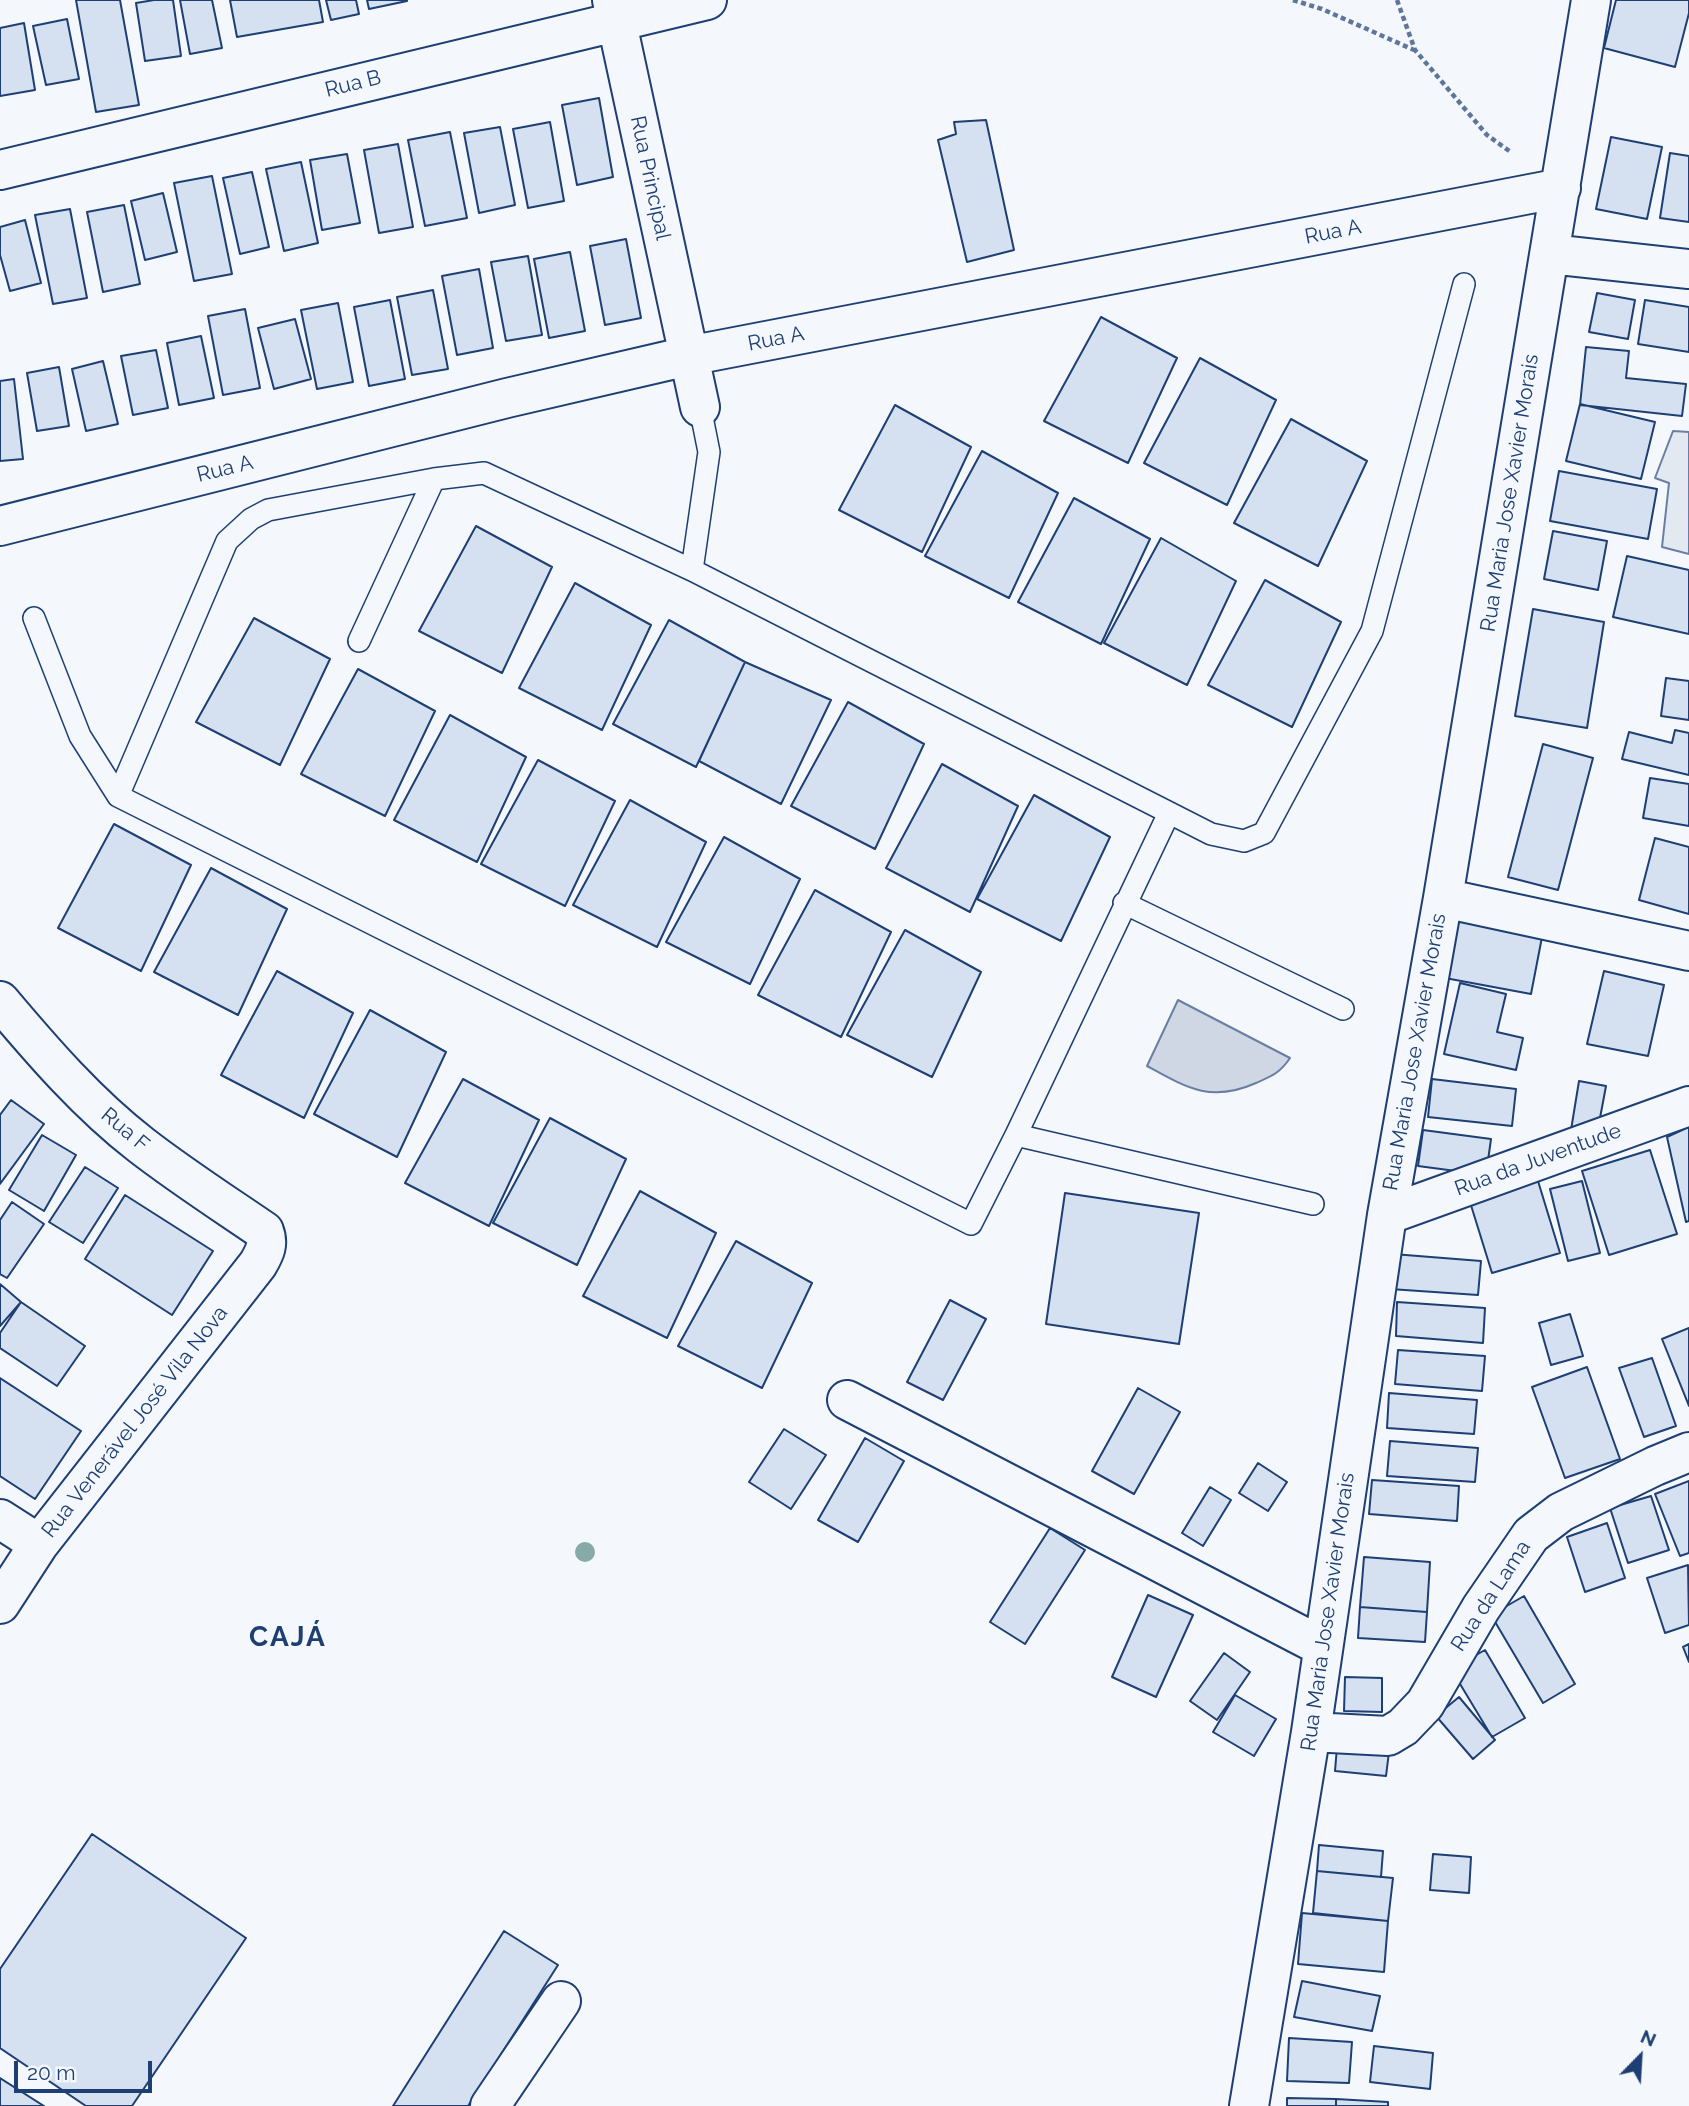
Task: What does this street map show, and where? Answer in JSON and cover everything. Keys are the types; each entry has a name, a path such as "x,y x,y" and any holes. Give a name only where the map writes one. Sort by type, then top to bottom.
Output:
{"street":[{"name":"Rua B","path":"0,170 615,10 707,0"},
{"name":"Rua Maria Jose Xavier Morais","path":"1250,2106 1311,1732 1387,1215 1443,898 1591,0"},
{"name":"Rua Principal","path":"615,10 700,407"},
{"name":"Rua A","path":"0,526 507,398 688,356 1561,188"},
{"path":"1550,254 1689,270"},
{"path":"1443,898 1689,951"},
{"name":"Rua F","path":"0,1001 57,1067 100,1109 141,1145 264,1231 267,1240"},
{"name":"Rua da Juventude","path":"1387,1215 1688,1098"},
{"name":"Rua Venerável José Vila Nova","path":"0,1604 39,1544 258,1264 267,1240"},
{"path":"847,1400 1324,1647"},
{"name":"Rua da Lama","path":"1311,1732 1388,1736 1403,1727 1425,1704 1481,1608 1531,1535 1561,1512 1689,1452"},
{"path":"0,1519 39,1544"},
{"path":"490,2106 561,2001"}],"lane":[{"path":"118,796 227,541 251,519 268,510 434,479 484,473 692,570 1211,834 1244,841 1264,833 1372,631 1464,284"},
{"path":"692,570 709,452 700,407"},
{"path":"359,641 434,479"},
{"path":"34,618 80,736 118,796 971,1224 1169,813"},
{"path":"1124,903 1343,1009"},
{"path":"1016,1135 1313,1204"}],"path":[{"path":"1293,0 1322,9 1415,50"},
{"path":"1397,0 1415,50 1487,135 1561,188"}],"shaded area":[{"path":"1673,431 1689,432 1689,554 1662,547 1669,483 1655,478"},
{"path":"1178,1000 1290,1058 1271,1076 1226,1092 1200,1090 1175,1081 1147,1066"}],"building":[{"path":"76,0 120,0 139,105 96,112"},
{"path":"173,0 181,56 145,61 136,3"},
{"path":"180,0 212,0 222,48 190,54"},
{"path":"230,0 319,0 323,22 237,37"},
{"path":"326,0 356,0 359,14 331,20"},
{"path":"367,0 407,0 407,1 369,9"},
{"path":"1616,0 1689,0 1689,13 1675,67 1604,48"},
{"path":"67,19 79,79 46,85 33,26"},
{"path":"24,23 35,90 0,96 0,28"},
{"path":"599,98 613,177 577,185 562,105"},
{"path":"986,120 1014,250 967,262 938,140 956,134 954,122"},
{"path":"550,122 564,201 528,208 513,129"},
{"path":"500,127 515,205 479,213 464,133"},
{"path":"450,132 467,218 425,226 408,140"},
{"path":"1611,137 1662,147 1647,219 1596,209"},
{"path":"398,144 413,227 379,233 364,150"},
{"path":"1670,153 1689,156 1689,222 1660,218"},
{"path":"347,154 360,223 322,230 310,160"},
{"path":"301,162 318,243 284,251 266,169"},
{"path":"252,172 269,247 240,254 223,178"},
{"path":"212,176 232,274 194,281 174,183"},
{"path":"163,193 177,252 145,260 131,201"},
{"path":"124,205 140,284 103,292 87,212"},
{"path":"70,209 87,298 53,304 35,215"},
{"path":"25,220 41,283 10,291 0,255 0,227"},
{"path":"626,239 641,318 605,325 590,246"},
{"path":"570,252 585,331 549,338 534,259"},
{"path":"528,256 542,335 506,341 491,262"},
{"path":"479,269 493,348 457,355 442,276"},
{"path":"433,290 448,369 412,375 397,297"},
{"path":"1597,293 1635,300 1628,339 1589,332"},
{"path":"390,300 405,379 369,386 354,307"},
{"path":"1645,300 1689,307 1689,352 1638,344"},
{"path":"338,303 353,382 317,389 301,310"},
{"path":"245,309 260,388 223,395 208,316"},
{"path":"1101,317 1177,358 1128,463 1044,421"},
{"path":"295,319 311,379 274,389 258,328"},
{"path":"201,336 214,398 179,405 167,343"},
{"path":"1586,347 1629,351 1626,378 1686,384 1682,416 1580,405"},
{"path":"156,350 168,408 133,415 121,356"},
{"path":"1200,358 1276,400 1227,505 1144,463"},
{"path":"103,361 118,424 86,431 72,369"},
{"path":"59,367 69,426 37,431 27,373"},
{"path":"14,379 23,459 0,461 0,381"},
{"path":"1580,404 1655,422 1641,479 1566,461"},
{"path":"895,405 971,447 922,552 839,510"},
{"path":"1291,419 1367,461 1318,566 1234,523"},
{"path":"982,451 1058,493 1009,598 925,556"},
{"path":"1559,471 1657,489 1648,539 1550,521"},
{"path":"1074,498 1150,539 1101,644 1018,602"},
{"path":"476,526 552,567 502,673 419,631"},
{"path":"1553,531 1607,541 1598,590 1544,579"},
{"path":"1161,538 1236,581 1187,685 1104,643"},
{"path":"1627,556 1689,570 1689,634 1613,617"},
{"path":"1265,580 1341,622 1292,727 1208,685"},
{"path":"575,583 651,625 602,730 519,688"},
{"path":"1533,609 1604,622 1587,728 1515,716"},
{"path":"254,618 330,659 280,765 196,722"},
{"path":"669,620 745,662 696,767 613,724"},
{"path":"745,662 831,700 781,804 699,761"},
{"path":"358,669 435,711 385,816 301,774"},
{"path":"1666,678 1689,681 1689,720 1661,716"},
{"path":"848,702 924,744 875,849 791,806"},
{"path":"450,715 526,757 477,862 394,820"},
{"path":"1675,730 1689,733 1689,775 1622,759 1629,732 1672,743"},
{"path":"1543,744 1593,758 1558,890 1508,877"},
{"path":"538,760 615,801 565,906 481,864"},
{"path":"942,764 1018,806 970,912 886,868"},
{"path":"1650,778 1689,784 1689,826 1643,818"},
{"path":"1034,795 1110,837 1061,941 977,899"},
{"path":"630,800 706,842 657,947 573,905"},
{"path":"114,824 191,865 141,971 58,928"},
{"path":"724,837 800,879 750,984 666,942"},
{"path":"1655,838 1689,847 1689,914 1639,900"},
{"path":"211,868 287,909 238,1015 154,972"},
{"path":"815,890 891,932 841,1037 758,995"},
{"path":"1457,919 1542,937 1531,994 1445,978"},
{"path":"905,930 981,972 932,1077 847,1035"},
{"path":"277,971 353,1013 304,1118 221,1075"},
{"path":"1604,971 1664,985 1648,1056 1587,1044"},
{"path":"1460,983 1506,994 1497,1032 1523,1038 1516,1070 1444,1054"},
{"path":"370,1010 446,1052 397,1157 314,1114"},
{"path":"463,1079 539,1120 489,1226 405,1183"},
{"path":"1432,1079 1516,1089 1512,1126 1428,1117"},
{"path":"1579,1081 1606,1086 1597,1134 1571,1130"},
{"path":"11,1100 44,1124 0,1184 0,1115"},
{"path":"550,1118 626,1159 577,1265 493,1223"},
{"path":"1689,1127 1689,1221 1686,1222 1667,1137"},
{"path":"1423,1130 1491,1139 1486,1175 1418,1166"},
{"path":"42,1135 76,1155 44,1211 9,1190"},
{"path":"1650,1150 1677,1234 1609,1255 1582,1171"},
{"path":"85,1167 118,1188 83,1243 49,1222"},
{"path":"1538,1181 1560,1253 1492,1273 1470,1202"},
{"path":"1582,1181 1600,1253 1568,1261 1550,1189"},
{"path":"640,1191 716,1233 667,1338 583,1296"},
{"path":"1065,1193 1199,1213 1179,1344 1046,1324"},
{"path":"125,1195 213,1251 172,1315 85,1259"},
{"path":"12,1202 44,1224 7,1278 0,1274 0,1220"},
{"path":"736,1241 812,1283 762,1388 678,1346"},
{"path":"1393,1254 1481,1261 1478,1295 1390,1289"},
{"path":"0,1284 21,1302 0,1326"},
{"path":"950,1300 986,1319 943,1400 907,1382"},
{"path":"21,1302 85,1346 57,1386 0,1348 0,1333"},
{"path":"1397,1302 1485,1308 1483,1343 1396,1336"},
{"path":"1570,1314 1583,1356 1551,1365 1539,1323"},
{"path":"1689,1328 1689,1406 1662,1339"},
{"path":"1398,1350 1485,1356 1482,1391 1395,1384"},
{"path":"1652,1358 1676,1426 1644,1437 1619,1368"},
{"path":"1587,1367 1620,1459 1565,1478 1532,1387"},
{"path":"0,1378 81,1431 35,1499 0,1476"},
{"path":"1138,1388 1180,1412 1134,1494 1092,1471"},
{"path":"1389,1393 1477,1400 1474,1434 1387,1428"},
{"path":"784,1429 826,1455 791,1509 749,1482"},
{"path":"865,1438 904,1461 858,1542 818,1520"},
{"path":"1390,1441 1478,1448 1475,1482 1387,1476"},
{"path":"1258,1463 1287,1482 1268,1511 1239,1493"},
{"path":"1372,1480 1459,1486 1457,1521 1369,1514"},
{"path":"1689,1481 1689,1553 1680,1556 1655,1494"},
{"path":"1210,1487 1231,1500 1203,1546 1182,1533"},
{"path":"1651,1496 1669,1550 1628,1563 1610,1508"},
{"path":"1607,1523 1625,1578 1585,1592 1567,1537"},
{"path":"1050,1528 1085,1550 1025,1644 990,1622"},
{"path":"1364,1557 1430,1562 1427,1612 1360,1607"},
{"path":"1688,1565 1689,1625 1665,1633 1647,1578"},
{"path":"1148,1595 1193,1615 1156,1697 1112,1677"},
{"path":"1524,1596 1575,1684 1543,1703 1491,1615"},
{"path":"1360,1607 1427,1612 1425,1642 1358,1638"},
{"path":"1689,1644 1689,1662 1683,1647"},
{"path":"1485,1650 1525,1718 1492,1737 1451,1669"},
{"path":"1224,1653 1250,1672 1217,1720 1190,1701"},
{"path":"1345,1677 1382,1678 1382,1712 1344,1711"},
{"path":"1235,1695 1276,1719 1254,1756 1213,1732"},
{"path":"1459,1697 1495,1740 1473,1759 1436,1716"},
{"path":"1337,1747 1389,1752 1386,1776 1335,1771"},
{"path":"92,1834 246,1938 132,2106 86,2106 0,2048 0,1969"},
{"path":"1319,1845 1383,1851 1381,1877 1317,1871"},
{"path":"1433,1854 1471,1857 1469,1893 1430,1890"},
{"path":"1317,1871 1393,1878 1388,1921 1313,1913"},
{"path":"1302,1913 1388,1921 1384,1972 1298,1964"},
{"path":"504,1931 558,1965 468,2106 393,2106"},
{"path":"1302,1981 1380,1996 1372,2031 1294,2017"},
{"path":"1289,2038 1352,2042 1349,2083 1287,2081"},
{"path":"1374,2046 1433,2053 1430,2089 1370,2082"},
{"path":"0,2078 44,2106 0,2106"},
{"path":"1287,2098 1336,2099 1336,2106 1287,2106"},
{"path":"1336,2099 1388,2102 1388,2106 1336,2106"}],"district":[{"name":"CAJÁ","path":"288,1638"}]}
